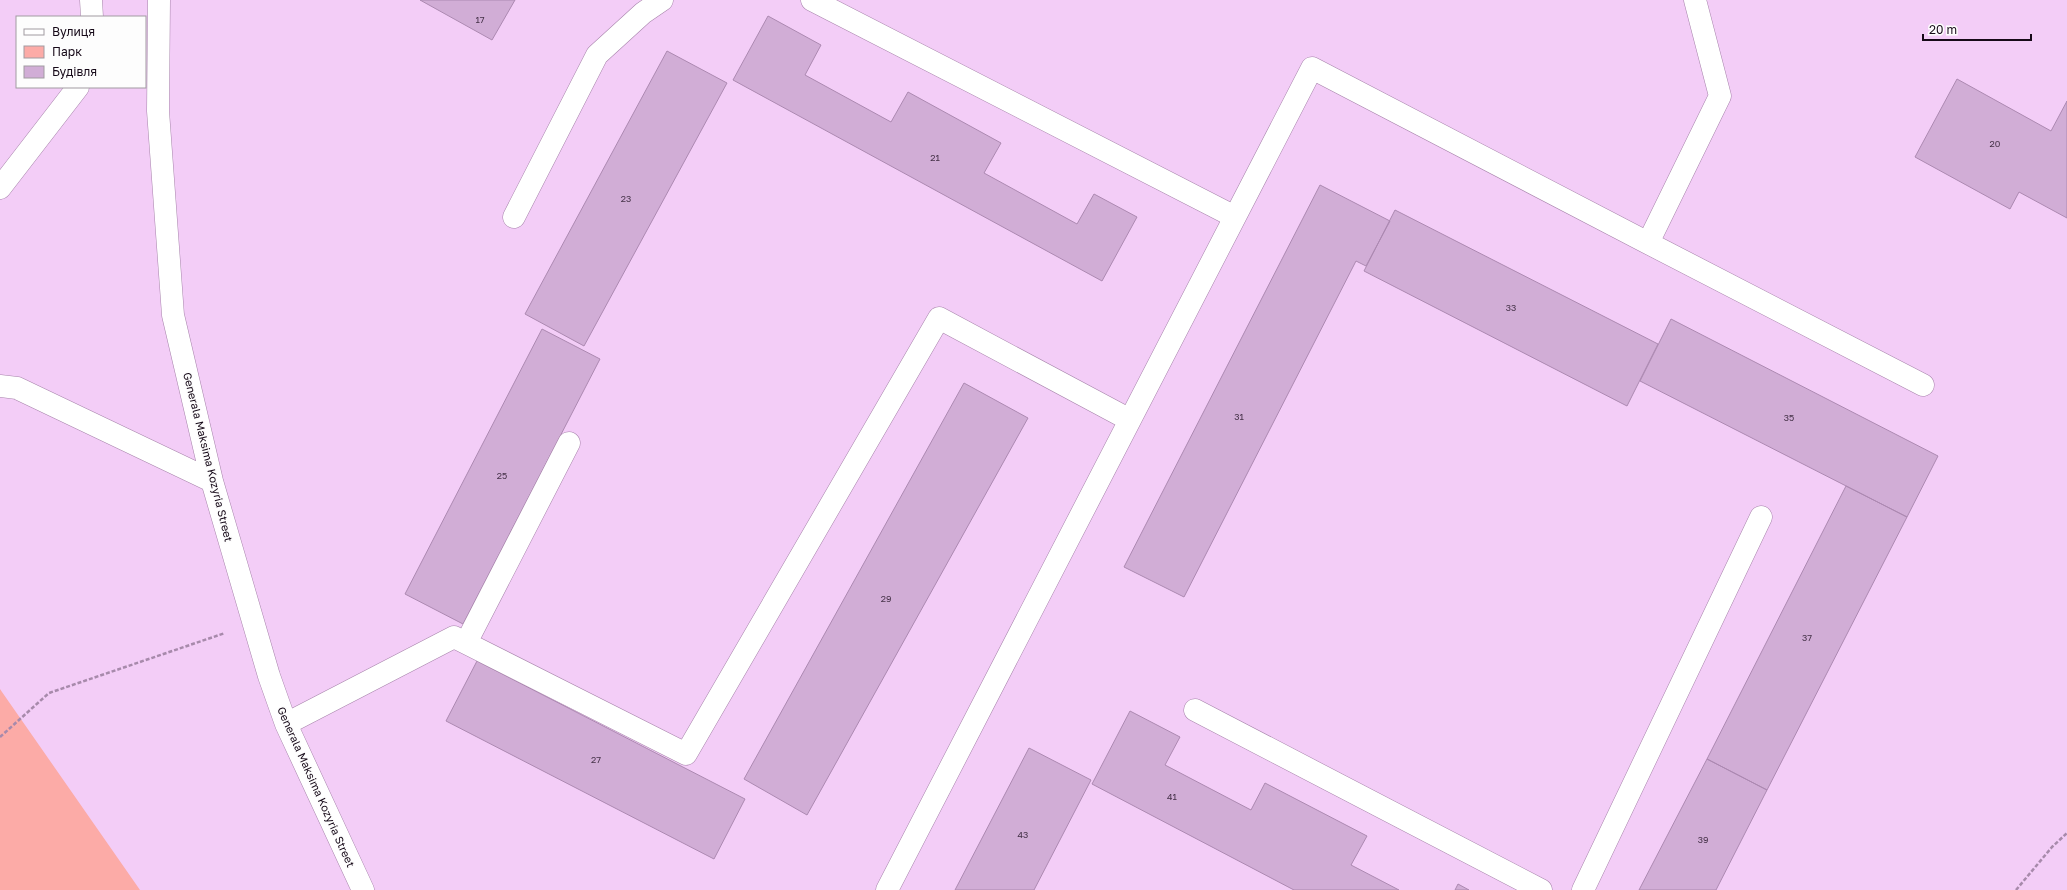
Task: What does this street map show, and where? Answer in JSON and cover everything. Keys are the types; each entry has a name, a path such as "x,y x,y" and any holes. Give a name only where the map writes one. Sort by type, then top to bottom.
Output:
{"street":[{"path":"91,0 92,16"},
{"name":"Generala Maksima Kozyria Street","path":"159,0 158,111 174,315 212,481 253,624 286,724 363,890"},
{"path":"514,217 597,54 643,13 662,0"},
{"path":"812,0 1235,217"},
{"path":"1648,243 1720,96 1695,0"},
{"path":"887,890 1312,68 1923,385"},
{"path":"0,188 77,88"},
{"path":"286,724 454,637 686,754 939,318 1130,420"},
{"path":"0,386 17,388 212,481"},
{"path":"466,643 569,443"},
{"path":"1583,890 1761,517"},
{"path":"1195,710 1541,890"}],"path":[{"path":"0,737 49,693 253,624"},
{"path":"2016,890 2052,846 2067,833"}],"green space":[{"path":"0,689 2,692 140,890 0,890"}],"building":[{"path":"420,0 515,0 492,40"},
{"path":"768,16 821,45 805,75 891,122 908,92 1001,143 984,173 1077,224 1094,194 1137,217 1102,281 733,80"},
{"path":"667,51 727,83 584,346 525,314"},
{"path":"1957,79 2051,131 2067,101 2067,218 2019,192 2010,209 1915,157"},
{"path":"1320,185 1390,221 1366,266 1356,261 1184,597 1124,567"},
{"path":"1395,210 1658,344 1627,406 1364,271"},
{"path":"1671,319 1938,456 1907,517 1640,381"},
{"path":"542,329 600,359 463,624 405,594"},
{"path":"964,383 1028,418 807,815 744,779"},
{"path":"1846,486 1907,517 1767,790 1707,759"},
{"path":"477,661 745,799 714,859 446,721"},
{"path":"1130,711 1180,737 1165,765 1251,810 1265,783 1367,836 1351,865 1399,890 1294,890 1092,784"},
{"path":"1029,748 1091,780 1034,890 955,890"},
{"path":"1707,759 1767,790 1716,890 1639,890"},
{"path":"1458,884 1469,890 1455,890"}]}
